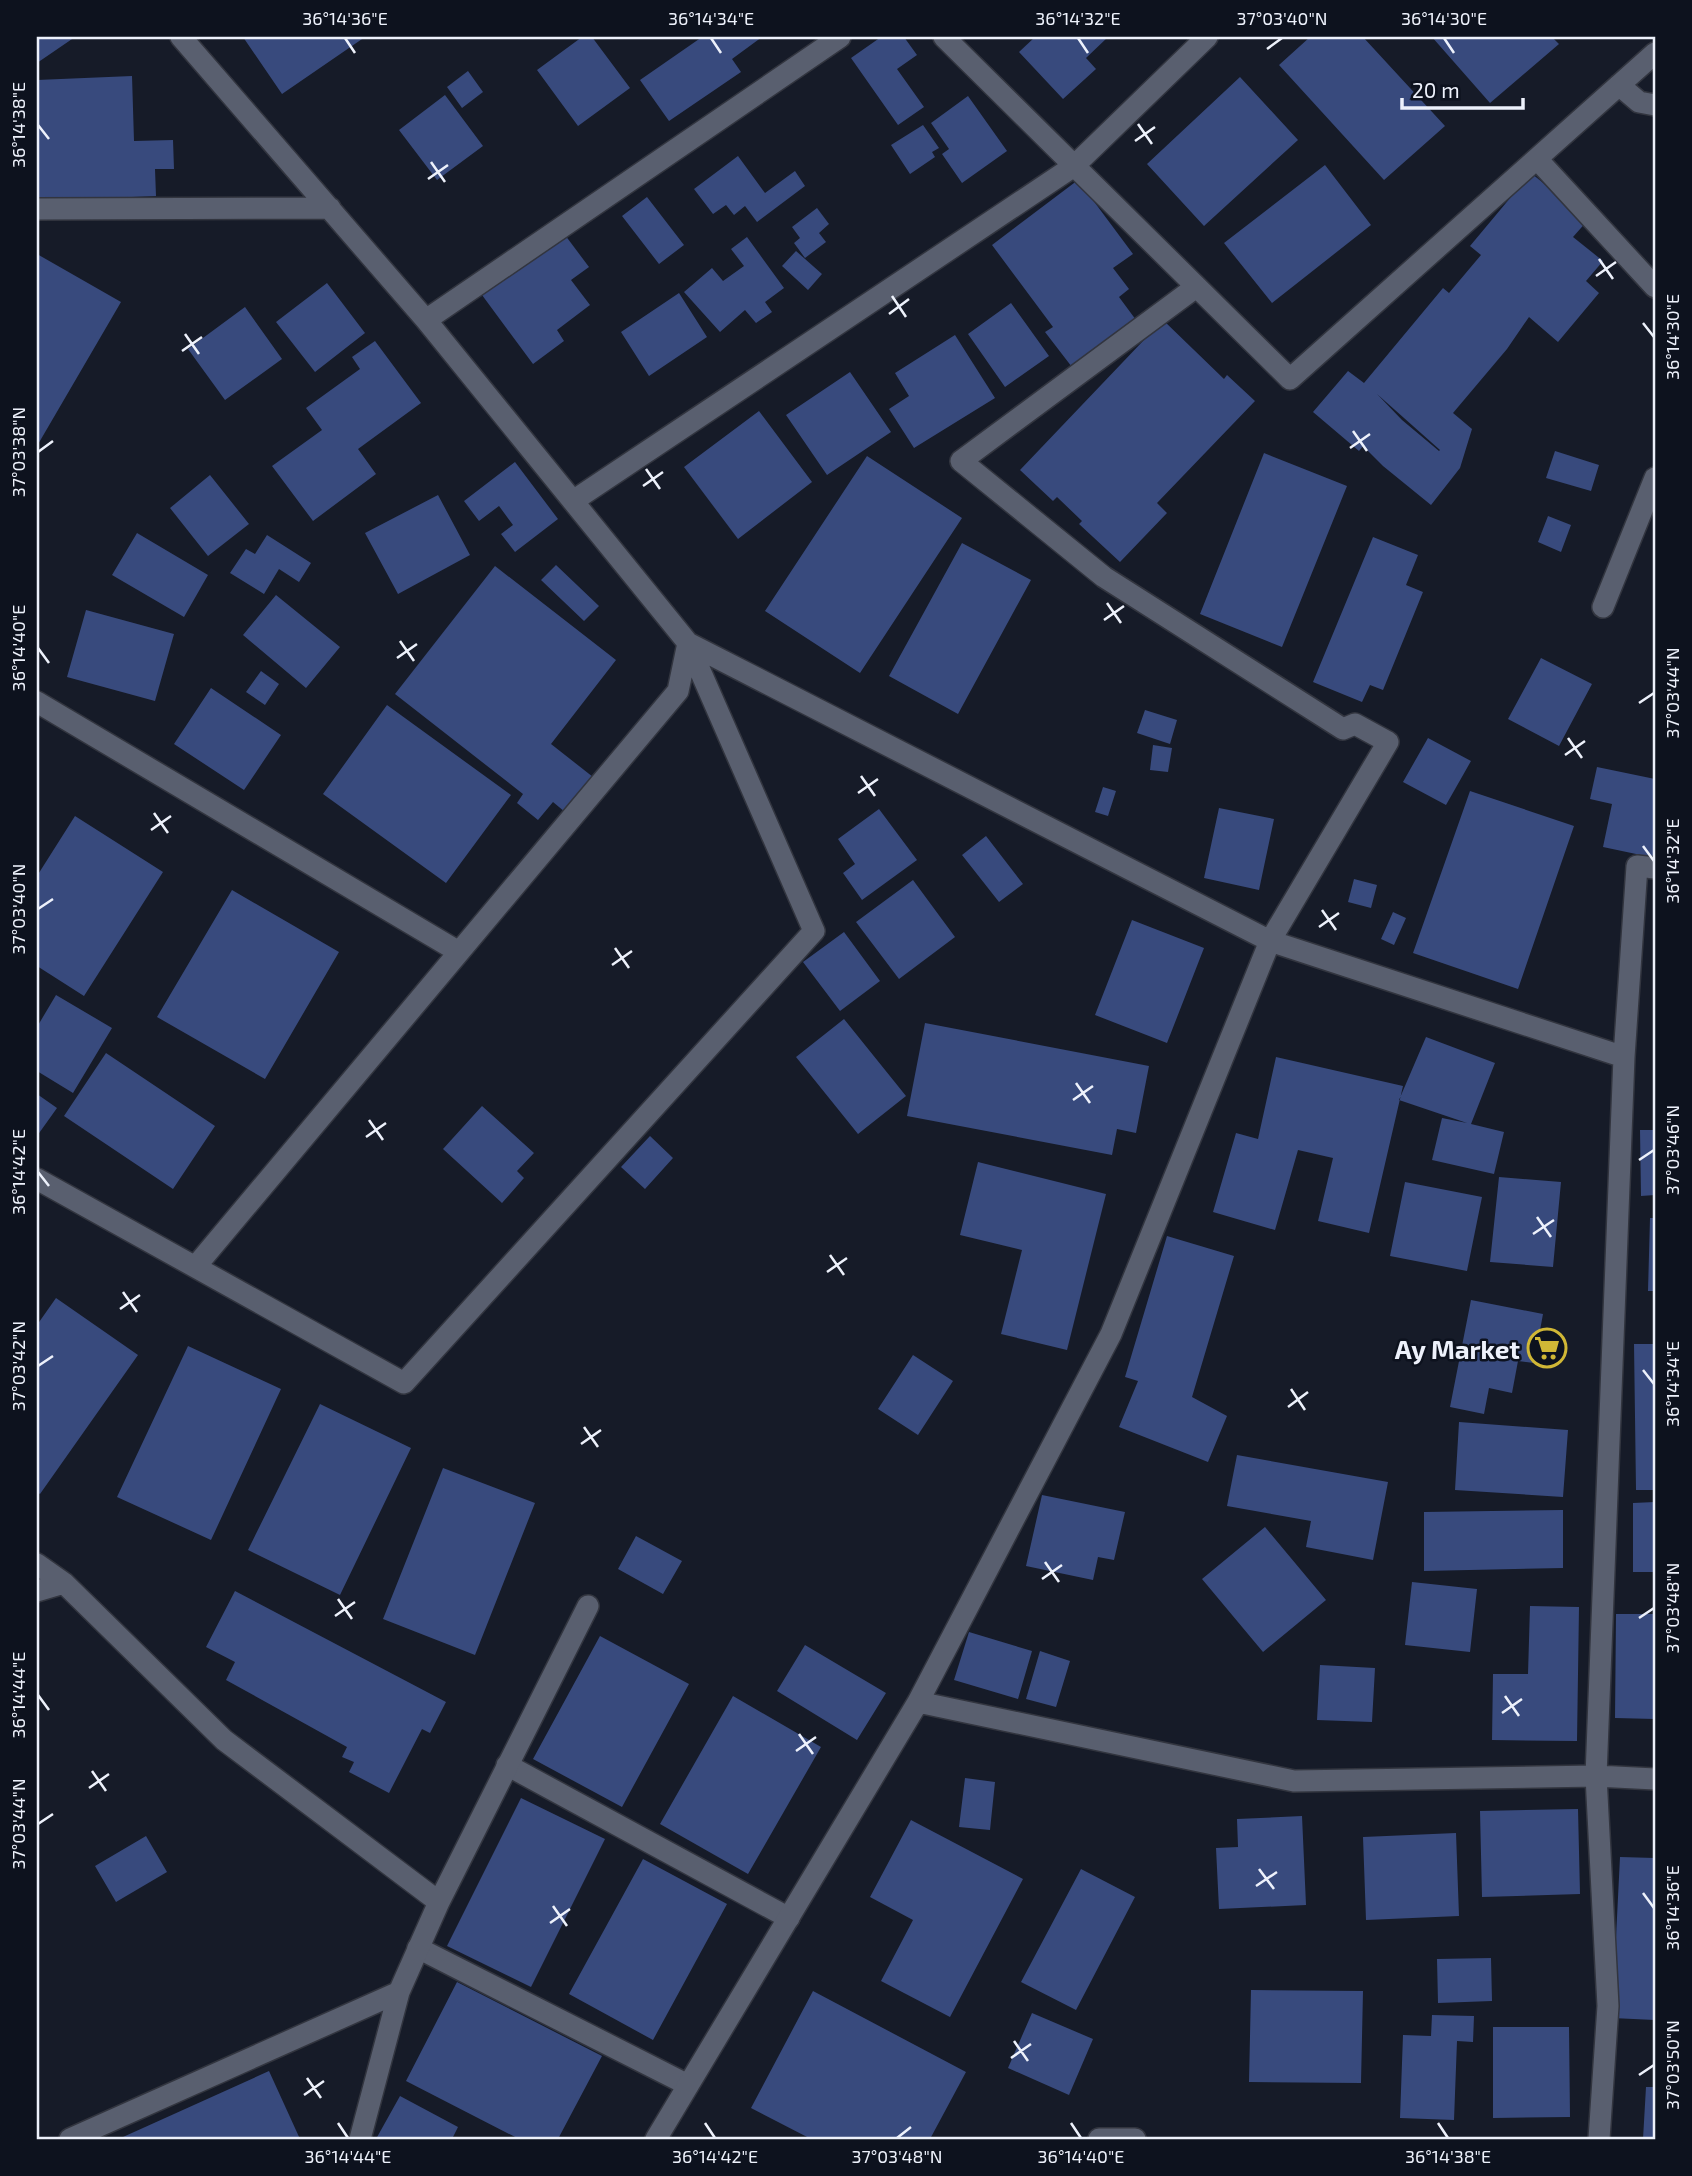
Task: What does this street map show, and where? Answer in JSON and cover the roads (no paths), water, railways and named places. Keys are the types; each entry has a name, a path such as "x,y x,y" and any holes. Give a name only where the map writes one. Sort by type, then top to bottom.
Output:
{"street":[{"path":"37,1178 404,1382 814,931 688,643 426,320 181,37"},
{"path":"426,320 840,37"},
{"path":"944,37 1290,379 1655,53"},
{"path":"573,501 1074,166 1206,37"},
{"path":"1619,86 1639,102 1655,106"},
{"path":"1537,159 1655,287"},
{"path":"37,209 330,208"},
{"path":"656,2139 918,1702 1111,1334 1270,941 1388,742 1355,724 1342,729 1104,577 961,461 1196,287"},
{"path":"1603,607 1655,478"},
{"path":"688,643 1270,941 1624,1057"},
{"path":"196,1266 678,691 688,643"},
{"path":"37,702 459,952"},
{"path":"1599,2139 1608,2006 1596,1776 1624,1057 1637,866 1655,867"},
{"path":"37,1564 64,1583 224,1740 439,1902"},
{"path":"37,1591 64,1583"},
{"path":"360,2139 399,1992 439,1902 588,1606"},
{"path":"918,1702 1294,1781 1596,1776 1655,1779"},
{"path":"508,1765 789,1918"},
{"path":"418,1948 688,2085"},
{"path":"70,2139 399,1992"},
{"path":"1099,2139 1135,2139"}],"place":[{"name":"Ay Market","path":"1547,1348"}]}
